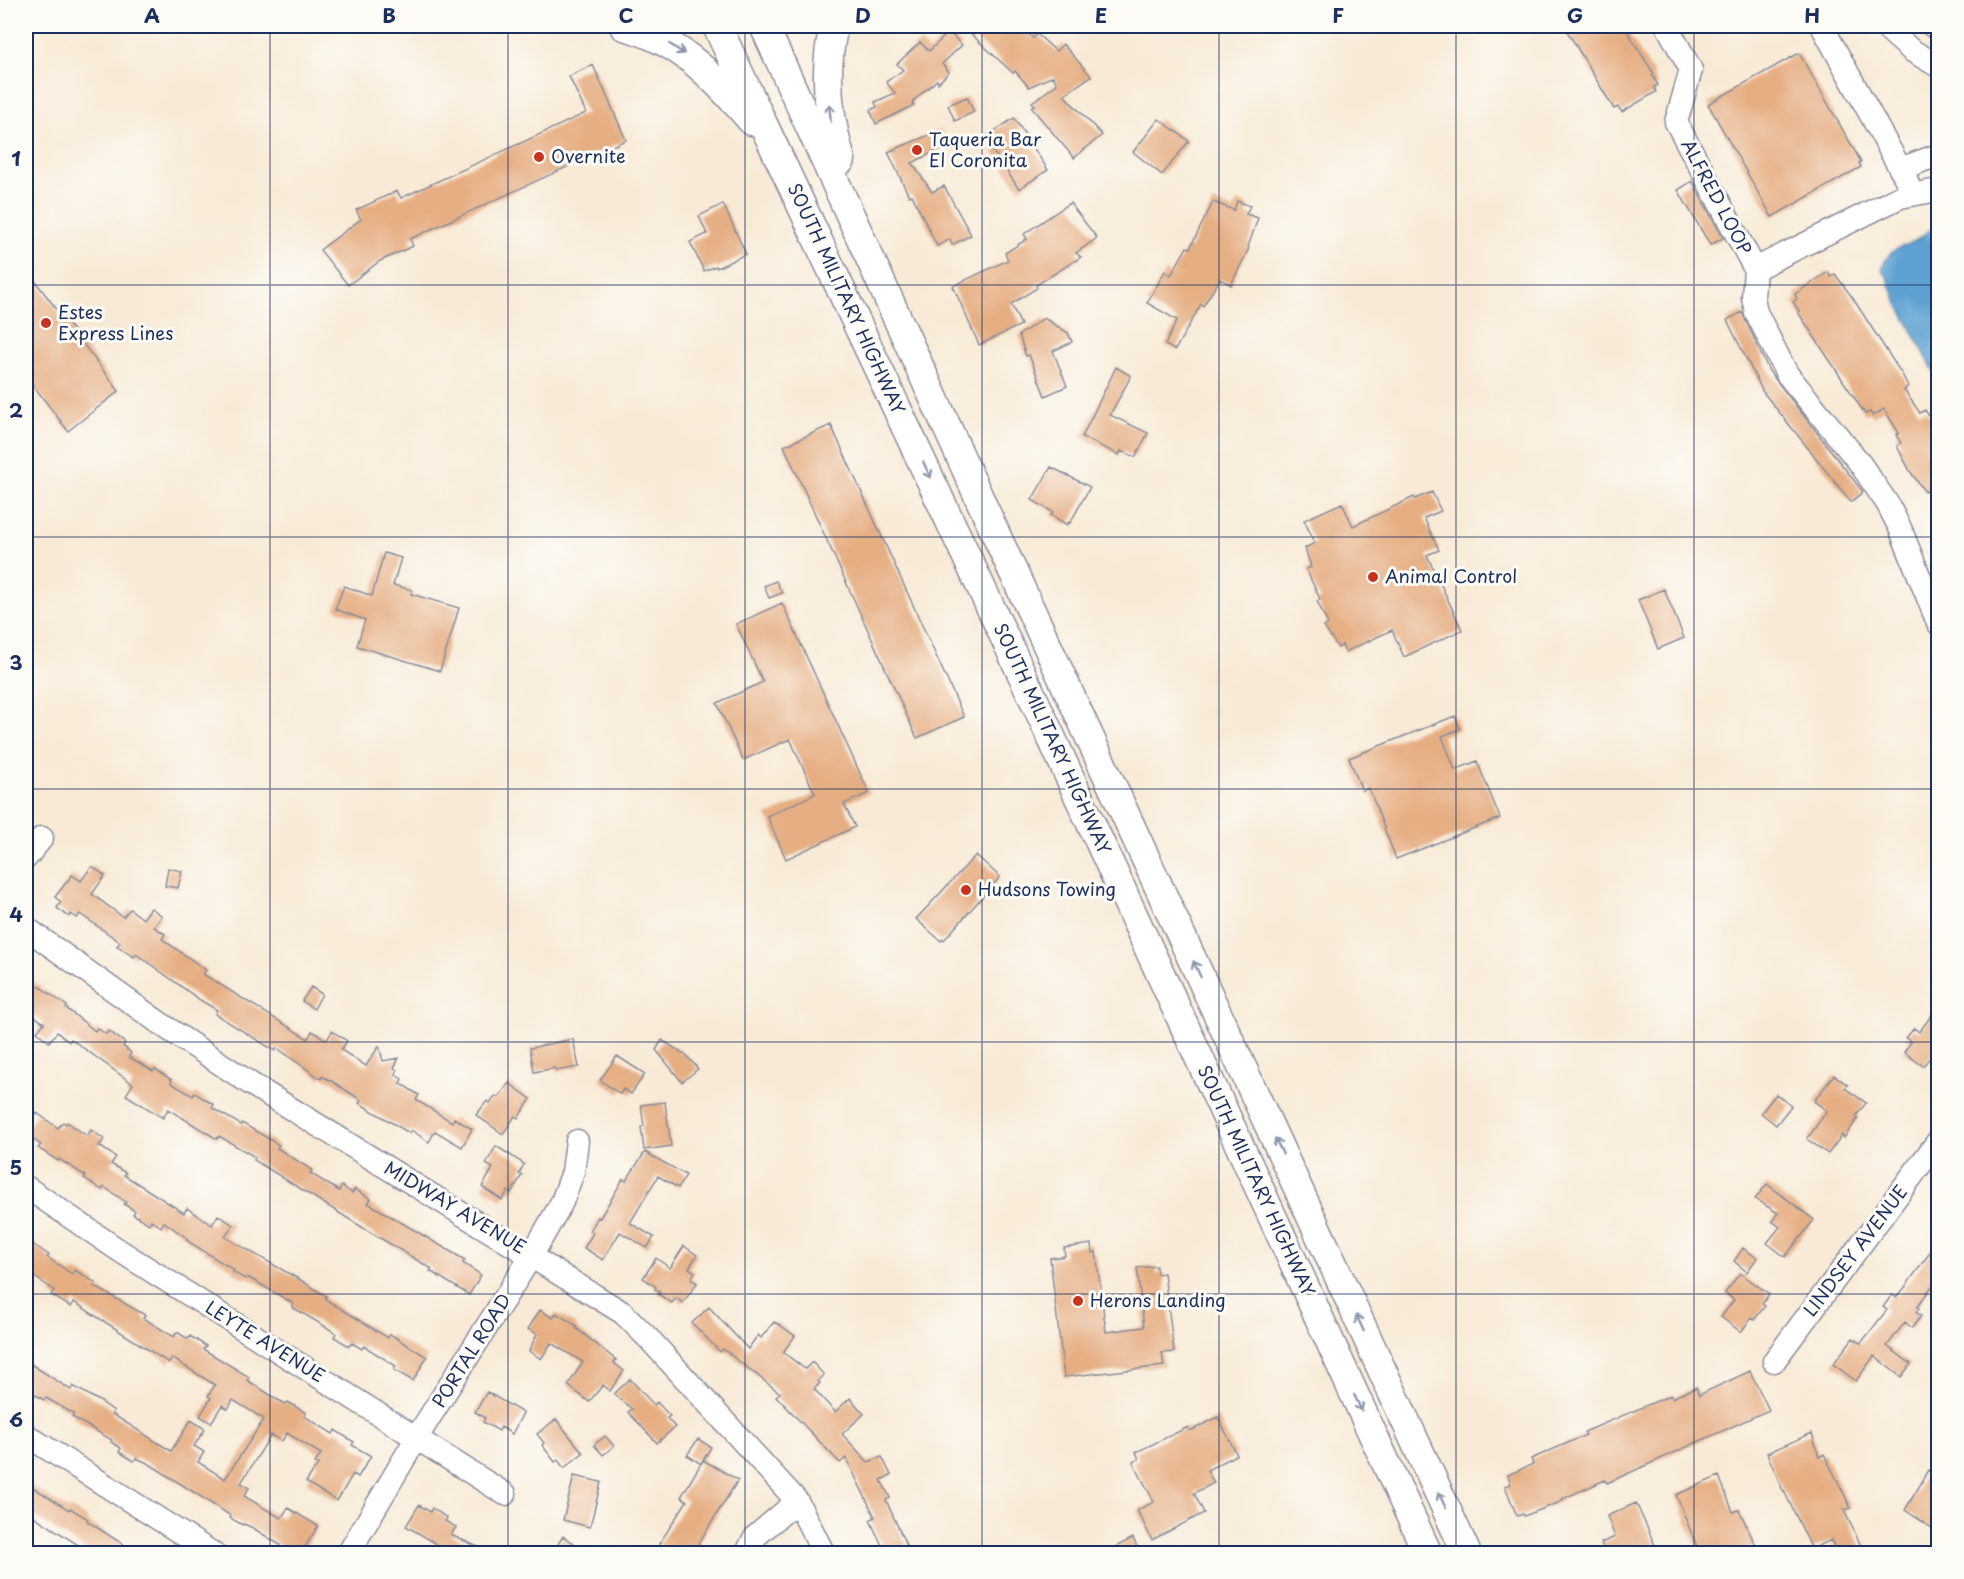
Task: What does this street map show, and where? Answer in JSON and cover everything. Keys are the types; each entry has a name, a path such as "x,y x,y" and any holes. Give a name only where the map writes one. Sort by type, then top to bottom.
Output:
{"main road":[{"path":"624,26 645,31 676,47 705,69 773,144"},
{"name":"SOUTH MILITARY HIGHWAY","path":"717,26 1035,702 1428,1554"},
{"name":"SOUTH MILITARY HIGHWAY","path":"764,26 1467,1554"},
{"path":"834,26 827,83 832,130 877,270"}],"street":[{"name":"ALFRED LOOP","path":"1667,26 1691,70 1676,122 1755,269"},
{"path":"1822,26 1906,182 1938,190"},
{"path":"1884,26 1911,50 1938,66"},
{"path":"1934,26 1938,28"},
{"path":"1938,155 1906,182 1900,197 1755,269 1753,297 1756,312 1787,374 1858,462 1887,503 1900,528 1938,623"},
{"path":"1906,182 1938,175"},
{"path":"26,858 42,838"},
{"name":"MIDWAY AVENUE","path":"26,928 161,1024 251,1084 623,1313 796,1501 824,1554"},
{"name":"PORTAL ROAD","path":"348,1554 417,1437 532,1255 562,1202 573,1172 577,1140"},
{"name":"LINDSEY AVENUE","path":"1774,1361 1938,1141"},
{"name":"LEYTE AVENUE","path":"26,1187 120,1251 505,1494"},
{"path":"26,1435 214,1554"},
{"path":"746,1554 756,1536 796,1501"}],"water":[{"path":"1938,229 1938,379 1897,302 1887,276 1882,271 1889,255 1895,250 1923,236 1929,230"}],"building":[{"path":"980,26 1020,26 1033,38 1037,34 1056,51 1063,44 1091,76 1064,95 1102,135 1074,158 1031,107 1035,105 1032,102 1057,84 1053,76 1029,87 1015,71 1013,73 971,34"},
{"path":"1564,26 1624,26 1654,74 1652,75 1658,85 1654,87 1656,92 1622,112 1618,107 1614,109"},
{"path":"949,32 962,45 942,64 949,72 912,102 914,105 876,124 870,110 877,107 875,102 895,93 886,82 903,70 897,64 920,42 929,51"},
{"path":"1799,53 1861,162 1859,163 1861,167 1772,217 1708,104"},
{"name":"Overnite","path":"593,65 626,140 410,239 413,246 380,261 348,285 320,250 361,219 356,210 397,191 401,198 586,113 569,76"},
{"path":"967,97 974,112 955,121 948,105"},
{"path":"1014,118 1048,170 1019,189 984,138"},
{"path":"1159,119 1189,141 1162,175 1133,152"},
{"path":"941,130 948,145 912,163 932,192 944,186 971,235 952,245 950,239 937,246 888,152"},
{"path":"1692,181 1723,238 1710,245 1678,190"},
{"path":"1237,201 1250,206 1246,214 1258,218 1249,248 1231,285 1220,279 1203,306 1201,304 1175,350 1165,345 1177,320 1147,303 1165,271 1171,275 1187,247 1190,248 1213,202 1234,210"},
{"path":"1070,203 1097,238 1076,253 1081,257 1036,285 1037,288 1011,304 1021,325 979,345 953,286 1008,260 1005,253 1027,239 1024,234"},
{"path":"723,204 746,254 717,268 716,266 704,271 690,242 707,234 699,216"},
{"name":"Estes Express Lines","path":"26,269 119,391 68,431 26,376"},
{"path":"1828,272 1831,277 1835,274 1852,297 1903,376 1908,386 1904,390 1920,413 1925,410 1929,416 1931,414 1938,426 1938,504 1930,489 1925,492 1910,471 1897,446 1901,443 1896,435 1899,433 1884,409 1873,416 1870,412 1865,414 1793,302 1797,299 1795,294"},
{"path":"1742,312 1769,371 1863,492 1851,502 1763,392 1727,320"},
{"path":"1044,318 1068,333 1072,342 1053,351 1067,386 1045,396 1019,335"},
{"path":"1116,367 1131,376 1110,415 1148,433 1135,457 1121,451 1119,455 1082,437"},
{"path":"831,425 964,717 917,738 784,446"},
{"path":"1051,467 1090,487 1067,525 1051,515 1053,512 1032,500"},
{"name":"Animal Control","path":"1432,492 1441,511 1424,518 1439,550 1427,555 1462,630 1404,657 1392,630 1345,652 1342,645 1338,648 1324,627 1328,624 1317,601 1320,599 1306,569 1311,567 1305,548 1315,543 1304,520 1342,503 1353,526 1414,497 1415,499"},
{"path":"384,553 401,558 393,585 412,590 411,594 459,608 440,671 357,646 365,620 335,609 344,586 372,596"},
{"path":"776,581 782,593 769,598 764,586"},
{"path":"1664,589 1684,638 1658,649 1638,600"},
{"path":"782,603 869,793 844,804 855,827 786,859 767,816 815,794 790,739 743,760 717,703 763,682 736,624"},
{"path":"1455,716 1460,729 1442,736 1455,770 1477,761 1500,818 1396,859 1369,788 1362,791 1349,758"},
{"name":"Hudsons Towing","path":"976,855 1000,877 941,941 916,919"},
{"path":"92,866 105,876 92,894 123,917 130,909 143,919 151,908 162,916 154,927 165,934 162,939 206,970 203,974 308,1039 312,1031 327,1040 332,1031 347,1041 341,1050 366,1066 379,1046 383,1061 399,1058 394,1068 397,1070 396,1075 402,1079 400,1083 419,1095 416,1100 452,1122 454,1118 472,1129 462,1147 435,1131 429,1142 411,1130 409,1133 359,1103 361,1100 333,1082 322,1076 321,1079 277,1048 275,1051 215,1014 217,1010 136,954 134,957 117,946 120,942 80,914 77,918 71,914 69,917 57,908 61,902 55,897 72,875 81,881"},
{"path":"168,868 182,871 178,888 165,886"},
{"path":"26,977 67,1006 66,1008 95,1031 97,1028 106,1034 109,1031 125,1043 123,1046 131,1053 129,1057 153,1071 155,1069 172,1080 171,1083 193,1096 195,1093 214,1105 212,1108 279,1145 277,1148 312,1170 310,1173 339,1191 342,1186 352,1193 355,1189 371,1199 368,1203 465,1260 463,1263 481,1275 469,1295 430,1271 432,1269 254,1160 255,1157 219,1136 217,1139 168,1109 163,1118 126,1095 133,1084 71,1039 69,1042 57,1032 49,1042 37,1032 44,1023 26,1010"},
{"path":"311,987 322,994 314,1009 302,1001"},
{"path":"1938,1007 1938,1059 1933,1054 1923,1066 1904,1052 1911,1042 1906,1038 1914,1028 1919,1032"},
{"path":"573,1039 579,1067 534,1072 530,1048"},
{"path":"662,1040 687,1056 698,1069 682,1082 656,1050"},
{"path":"617,1056 645,1074 631,1094 623,1089 620,1094 600,1080"},
{"path":"1834,1075 1848,1085 1845,1088 1866,1103 1844,1138 1842,1135 1828,1154 1807,1139 1827,1111 1814,1101"},
{"path":"509,1083 531,1099 518,1118 515,1116 503,1134 476,1115 487,1101 490,1103 495,1096 498,1098"},
{"path":"1776,1094 1791,1106 1776,1125 1761,1113"},
{"path":"665,1102 671,1146 644,1150 641,1105"},
{"path":"37,1113 58,1128 63,1122 66,1124 67,1122 87,1136 91,1130 104,1139 99,1146 116,1157 111,1164 126,1173 124,1175 184,1213 187,1208 212,1225 218,1215 233,1225 225,1237 302,1281 326,1296 325,1299 388,1338 390,1334 427,1357 413,1381 394,1370 396,1366 364,1346 362,1349 352,1343 349,1346 334,1337 336,1333 292,1307 294,1304 247,1277 245,1279 233,1272 234,1270 186,1240 187,1238 164,1222 161,1227 151,1220 149,1224 133,1214 135,1211 124,1204 126,1202 104,1187 102,1190 84,1178 86,1176 38,1148 41,1145 26,1134 26,1130"},
{"path":"496,1146 524,1164 519,1174 522,1175 511,1193 508,1191 502,1200 482,1187 493,1168 486,1164"},
{"path":"645,1152 686,1175 678,1188 658,1176 630,1223 654,1237 647,1248 620,1232 603,1260 584,1248 593,1233 590,1231 623,1179 626,1181"},
{"path":"1767,1184 1814,1220 1785,1257 1767,1243 1780,1227 1772,1221 1778,1213 1755,1199"},
{"path":"1938,1241 1938,1278 1917,1307 1919,1308 1916,1312 1921,1316 1912,1328 1905,1322 1887,1346 1911,1364 1901,1377 1874,1356 1856,1381 1833,1364 1853,1338 1861,1343 1887,1310 1883,1307 1892,1295 1896,1297 1903,1290"},
{"path":"31,1243 72,1274 75,1270 96,1283 94,1286 145,1315 143,1318 174,1337 177,1332 188,1339 190,1336 206,1346 203,1349 249,1377 247,1380 278,1400 286,1404 288,1402 306,1413 304,1416 333,1434 335,1430 354,1442 352,1445 371,1456 358,1477 353,1474 337,1501 306,1482 318,1464 315,1463 321,1454 287,1433 282,1441 271,1435 241,1483 249,1488 244,1496 281,1518 288,1508 318,1526 301,1554 285,1554 277,1549 280,1545 253,1528 230,1518 231,1516 148,1463 136,1458 134,1461 119,1452 121,1448 111,1442 112,1440 72,1417 74,1414 26,1389 26,1361 71,1390 73,1386 101,1402 114,1411 112,1414 171,1451 191,1420 205,1429 194,1446 204,1452 198,1462 225,1479 264,1419 233,1400 228,1409 222,1405 211,1423 200,1416 211,1398 208,1396 215,1385 172,1358 169,1363 74,1302 71,1307 51,1295 54,1290 26,1271 26,1250"},
{"name":"Herons Landing","path":"1091,1244 1092,1253 1096,1252 1106,1332 1144,1327 1137,1268 1156,1266 1157,1274 1164,1273 1174,1352 1162,1353 1164,1366 1064,1377 1050,1258 1065,1256 1064,1248"},
{"path":"684,1246 697,1255 689,1268 695,1272 691,1279 697,1283 683,1303 676,1298 672,1303 658,1294 660,1292 655,1289 656,1287 643,1278 656,1258 670,1268"},
{"path":"1743,1248 1757,1258 1747,1272 1734,1261"},
{"path":"1740,1273 1769,1294 1762,1304 1765,1306 1754,1320 1751,1318 1741,1332 1721,1317 1734,1300 1725,1293"},
{"path":"709,1307 748,1349 758,1335 761,1338 774,1322 780,1325 795,1336 783,1352 805,1369 812,1362 824,1375 814,1389 835,1412 850,1398 864,1414 842,1434 868,1462 882,1457 891,1475 881,1480 890,1498 886,1500 907,1547 893,1554 886,1554 870,1520 875,1517 846,1458 840,1463 776,1396 780,1393 723,1349 720,1352 692,1323"},
{"path":"540,1310 553,1318 556,1313 577,1326 576,1328 616,1360 614,1363 624,1371 610,1391 603,1385 589,1402 568,1385 583,1362 551,1343 541,1359 529,1351 537,1334 528,1329"},
{"path":"1750,1371 1769,1410 1607,1483 1605,1480 1562,1499 1563,1501 1524,1516 1523,1514 1517,1516 1505,1486 1511,1484 1508,1475 1533,1464 1531,1459 1586,1435 1584,1432 1671,1395 1672,1398 1696,1387 1699,1395"},
{"path":"630,1379 654,1405 657,1402 670,1416 667,1418 675,1427 657,1443 628,1412 632,1409 614,1394"},
{"path":"487,1392 523,1413 512,1434 501,1427 499,1431 483,1422 485,1418 475,1412"},
{"path":"1218,1417 1237,1455 1207,1470 1214,1483 1194,1493 1204,1513 1152,1540 1137,1510 1154,1502 1133,1462 1139,1459 1136,1452 1188,1427 1190,1431"},
{"path":"556,1419 583,1453 564,1468 558,1460 555,1462 537,1434"},
{"path":"1812,1433 1819,1457 1824,1454 1851,1508 1844,1510 1865,1554 1838,1554 1831,1540 1812,1549 1784,1491 1784,1493 1767,1453"},
{"path":"605,1436 614,1446 603,1455 594,1445"},
{"path":"698,1439 711,1447 701,1464 687,1455"},
{"path":"703,1460 738,1480 698,1544 712,1554 673,1554 659,1544 687,1501 681,1497"},
{"path":"1929,1470 1938,1475 1938,1532 1905,1510"},
{"path":"574,1476 601,1482 590,1527 563,1520"},
{"path":"1719,1476 1733,1512 1739,1510 1756,1546 1740,1554 1700,1554 1676,1495"},
{"path":"26,1483 88,1519 87,1521 138,1554 92,1554 26,1511"},
{"path":"1636,1503 1659,1554 1606,1554 1601,1543 1615,1537 1607,1516"},
{"path":"419,1505 430,1512 432,1508 447,1518 445,1521 456,1527 451,1535 494,1554 431,1554 437,1544 406,1526"},
{"path":"563,1536 589,1554 552,1554"},
{"path":"1133,1538 1140,1554 1102,1554"}],"place":[{"name":"Taqueria Bar El Coronita","path":"917,150"},
{"name":"Overnite","path":"539,157"},
{"name":"Estes Express Lines","path":"46,323"},
{"name":"Animal Control","path":"1373,577"},
{"name":"Hudsons Towing","path":"966,890"},
{"name":"Herons Landing","path":"1078,1301"}]}
